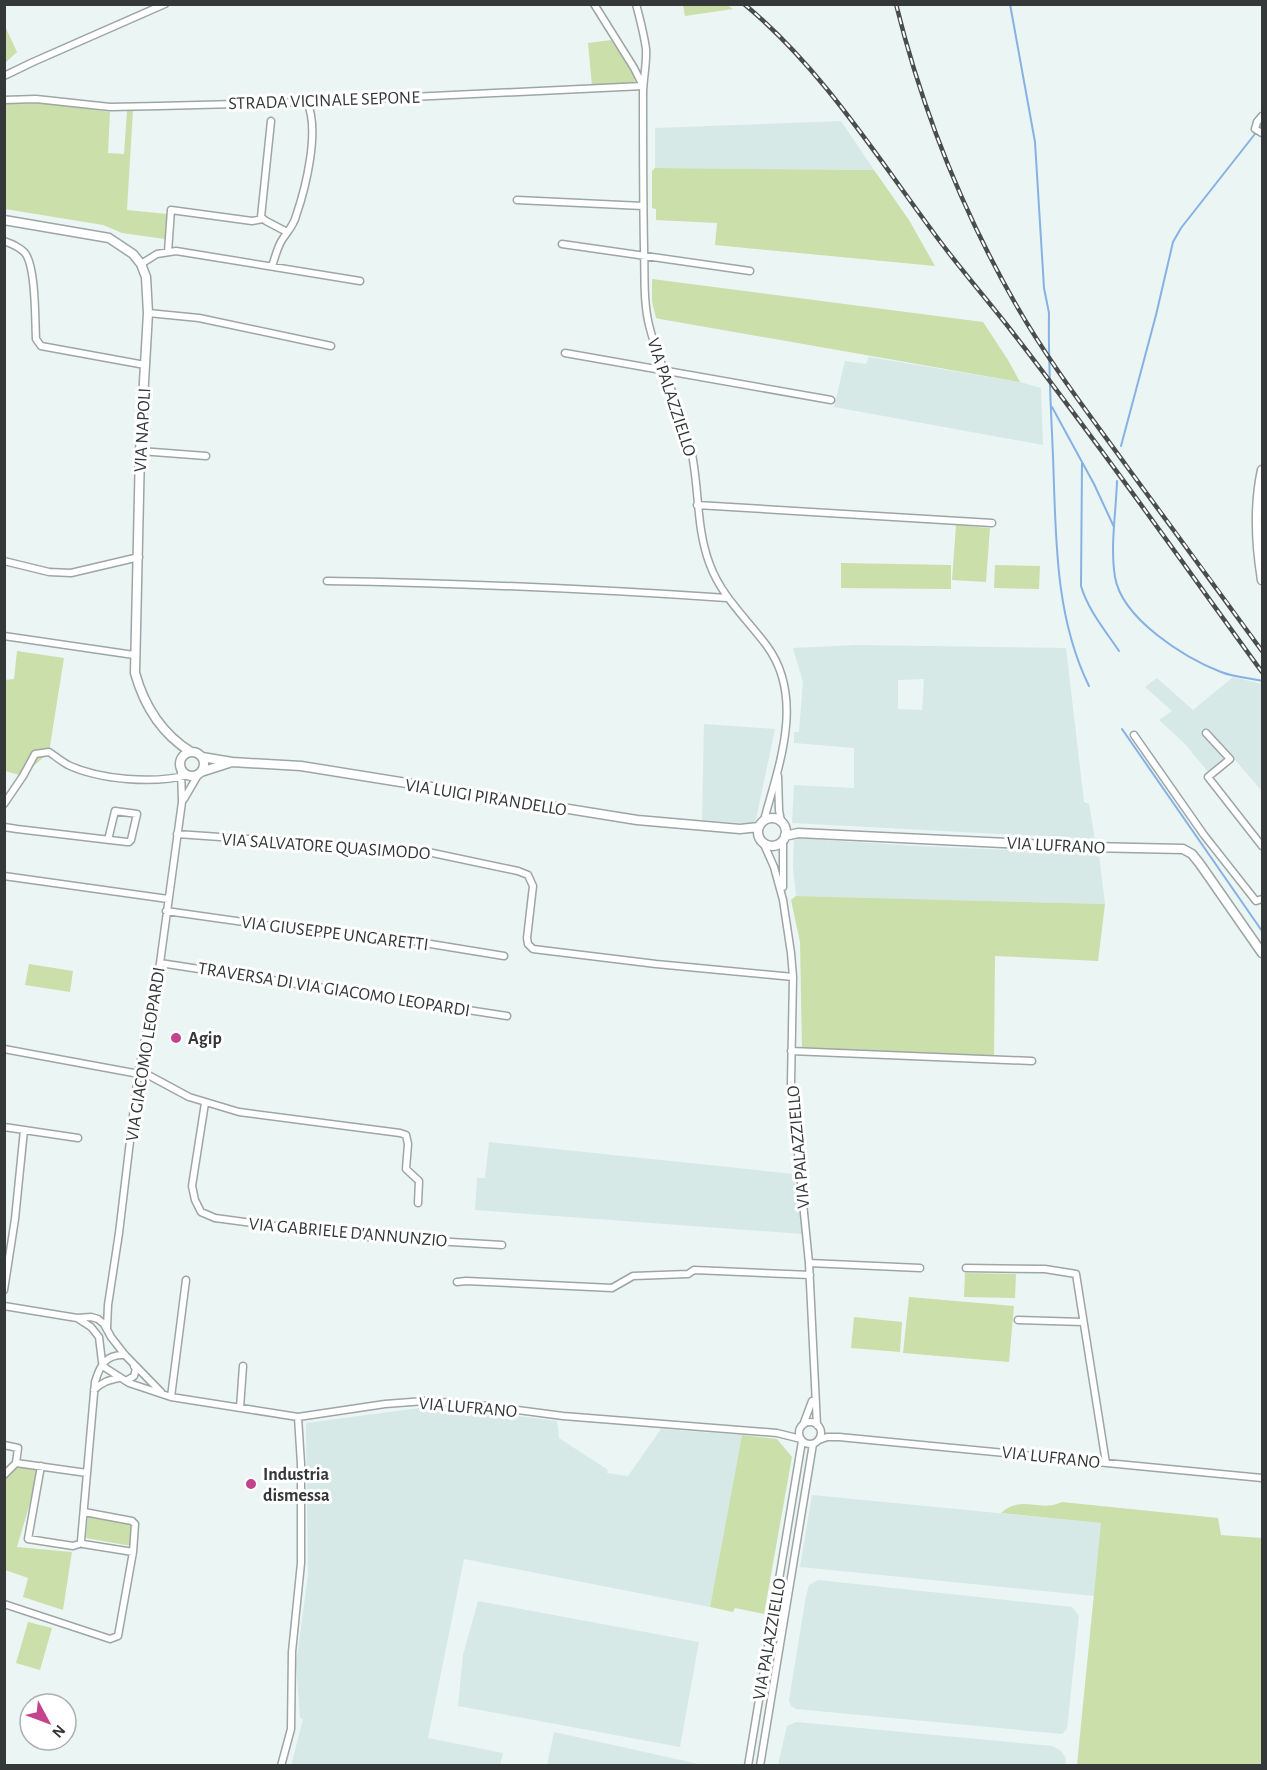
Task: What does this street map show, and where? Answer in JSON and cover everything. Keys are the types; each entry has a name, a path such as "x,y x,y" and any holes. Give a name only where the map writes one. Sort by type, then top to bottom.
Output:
{"street":[{"path":"4,76 165,4"},
{"path":"594,4 643,86"},
{"name":"VIA PALAZZIELLO","path":"636,4 646,47 643,86 643,206 644,295 647,312 690,444 701,533 709,562 727,598 766,645 778,664 785,688 787,716 778,767 761,831 783,900 793,977 792,1083 810,1275 815,1352 814,1395 819,1427"},
{"name":"STRADA VICINALE SEPONE","path":"4,100 36,99 110,107 308,102 643,86"},
{"path":"272,266 280,243 296,218 313,142 311,109 308,102"},
{"path":"1259,132 1257,122 1263,116"},
{"path":"263,219 261,212 272,121"},
{"path":"517,200 643,206"},
{"path":"168,252 171,210 252,221 263,219 287,232"},
{"path":"4,220 109,238 123,246 141,264 157,254 176,251 360,281"},
{"path":"4,240 19,248 28,258 36,339 41,346 145,365"},
{"path":"562,244 750,271"},
{"name":"VIA NAPOLI","path":"141,264 147,286 148,313 140,451 135,673 141,693 169,735 187,771"},
{"path":"148,313 199,318 330,346"},
{"path":"565,353 831,400"},
{"path":"140,451 206,456"},
{"path":"1263,470 1257,502 1256,525 1263,580"},
{"path":"697,505 992,523"},
{"path":"4,561 49,572 70,573 138,557"},
{"path":"327,581 458,583 601,589 727,598"},
{"path":"4,636 134,655"},
{"path":"1206,734 1230,759 1208,777 1263,846"},
{"name":"VIA NAPOLI","path":"169,735 202,758"},
{"path":"1134,735 1204,835 1256,901 1263,899"},
{"path":"4,804 35,754 49,752 67,764 100,775 156,781 171,779 204,765 202,758"},
{"path":"187,771 183,755 191,752"},
{"name":"VIA LUIGI PIRANDELLO","path":"202,758 301,766 637,820 761,831"},
{"name":"VIA LUIGI PIRANDELLO","path":"187,771 232,762"},
{"name":"VIA PALAZZIELLO","path":"778,767 779,810 783,823"},
{"path":"171,779 178,772 187,771"},
{"name":"VIA GIACOMO LEOPARDI","path":"182,802 187,771"},
{"name":"VIA GIACOMO LEOPARDI","path":"107,1328 138,1074 160,963 187,771"},
{"path":"4,827 108,840 130,842 137,814 115,811 108,840"},
{"path":"761,831 771,818 783,823 784,839"},
{"name":"VIA LUFRANO","path":"783,823 798,833"},
{"name":"VIA LUFRANO","path":"761,831 775,845 798,833 1125,849 1183,849 1200,864 1263,953"},
{"name":"VIA SALVATORE QUASIMODO","path":"177,834 423,851 518,871 528,875 533,886 527,939 533,949 793,977"},
{"name":"VIA PALAZZIELLO","path":"783,900 784,839"},
{"path":"4,876 168,899"},
{"name":"VIA GIUSEPPE UNGARETTI","path":"166,911 314,932 394,938 504,956"},
{"name":"TRAVERSA DI VIA GIACOMO LEOPARDI","path":"160,963 507,1016"},
{"name":"VIA GABRIELE D'ANNUNZIO","path":"4,1049 150,1076 189,1097 238,1112 393,1131 406,1135 408,1144 406,1169 419,1181 418,1203"},
{"path":"791,1051 1032,1061"},
{"name":"VIA GABRIELE D'ANNUNZIO","path":"205,1103 192,1186 201,1212 215,1218 350,1236 502,1245"},
{"path":"4,1127 78,1138"},
{"path":"4,1290 15,1219 24,1130"},
{"path":"809,1263 920,1268"},
{"path":"966,1268 1045,1269 1076,1274 1106,1463"},
{"path":"456,1282 612,1288 633,1276 688,1274 694,1270 810,1275"},
{"path":"171,1397 186,1280"},
{"path":"4,1305 77,1318 91,1317 98,1319 94,1330"},
{"name":"VIA GIACOMO LEOPARDI","path":"98,1319 108,1305"},
{"path":"77,1318 94,1330 100,1340 103,1364"},
{"name":"VIA LUFRANO","path":"98,1319 107,1328 125,1355 162,1392"},
{"path":"1018,1320 1083,1322"},
{"path":"82,1543 93,1390 99,1369 103,1364 112,1355 125,1355"},
{"path":"93,1390 109,1380 123,1379 135,1373 133,1363"},
{"name":"VIA LUFRANO","path":"103,1364 123,1379 171,1397 298,1417 385,1404 425,1401 472,1404 563,1416 777,1433 802,1440"},
{"path":"240,1408 243,1366"},
{"name":"VIA PALAZZIELLO","path":"802,1427 814,1395"},
{"path":"281,1766 291,1729 292,1652 301,1563 301,1464 298,1417"},
{"path":"810,1422 839,1437 827,1437 807,1444 802,1440 802,1427 810,1422"},
{"name":"VIA LUFRANO","path":"777,1433 802,1427"},
{"path":"816,1442 819,1427"},
{"name":"VIA LUFRANO","path":"839,1437 1263,1478"},
{"name":"VIA PALAZZIELLO","path":"748,1766 802,1440"},
{"name":"VIA PALAZZIELLO","path":"760,1766 816,1442"},
{"path":"4,1446 18,1447 16,1463 4,1475"},
{"path":"16,1463 87,1473"},
{"path":"41,1467 27,1538 29,1541 73,1546 82,1543 133,1552"},
{"path":"4,1604 115,1639 120,1631 135,1526 133,1521 84,1512"}],"shaded area":[{"path":"841,121 874,170 655,168 655,128"},
{"path":"869,357 1020,382 1041,388 1043,445 834,407 845,361 866,364"},
{"path":"856,645 1066,648 1084,802 1089,804 1095,839 792,823 794,785 854,788 854,748 794,743 794,732 799,732 803,682 793,648","holes":["924,679 922,710 898,709 898,680"]},
{"path":"1233,677 1262,684 1262,791 1235,760 1213,778 1185,744 1159,720 1172,711 1145,687 1157,678 1193,710"},
{"path":"704,724 775,729 755,824 702,820"},
{"path":"794,838 1099,854 1105,904 796,896 793,867"},
{"path":"489,1142 794,1174 803,1234 475,1210 477,1178 485,1178"},
{"path":"435,1406 557,1421 559,1438 608,1470 607,1473 628,1476 661,1429 742,1435 710,1607 464,1559 428,1738 503,1753 500,1765 291,1766 303,1719 300,1718 296,1664 308,1575 306,1423"},
{"path":"812,1495 1102,1523 1094,1596 800,1567"},
{"path":"818,1580 1072,1607 1079,1616 1067,1729 1062,1734 796,1709 791,1706 789,1700 806,1596 809,1585"},
{"path":"478,1601 699,1642 680,1747 458,1706 463,1655"},
{"path":"796,1722 1052,1746 1060,1750 1066,1758 1065,1765 778,1765 787,1726"},
{"path":"554,1732 595,1741 703,1765 547,1765"}],"green space":[{"path":"683,5 727,5 733,9 685,16"},
{"path":"4,26 17,52 5,63"},
{"path":"611,40 634,75 635,82 632,85 592,86 588,43"},
{"path":"44,103 110,112 108,153 124,154 127,111 133,110 127,210 167,214 165,239 122,233 103,225 5,209 4,104"},
{"path":"655,168 874,170 909,220 935,266 715,245 717,223 656,220 656,209 652,208 652,171"},
{"path":"652,279 983,322 1020,382 656,318 652,301"},
{"path":"956,525 990,528 986,582 952,580"},
{"path":"841,563 951,565 951,589 841,588"},
{"path":"995,565 1040,566 1039,589 994,588"},
{"path":"17,651 64,658 49,752 23,776 5,771 4,680 14,679"},
{"path":"796,896 1105,904 1098,961 995,956 994,1057 802,1048 800,942 791,900"},
{"path":"29,964 73,971 70,992 25,985"},
{"path":"965,1273 1016,1274 1015,1298 964,1297"},
{"path":"909,1297 1014,1306 1009,1362 903,1353"},
{"path":"854,1317 902,1322 900,1352 851,1348"},
{"path":"742,1435 777,1439 792,1457 764,1614 735,1608 733,1612 710,1607"},
{"path":"16,1463 41,1466 17,1547 72,1552 63,1610 23,1597 28,1578 5,1570 4,1482"},
{"path":"1062,1502 1218,1518 1221,1535 1262,1538 1262,1765 1077,1765 1101,1523 1001,1513 1016,1505 1046,1506"},
{"path":"88,1515 132,1523 131,1546 86,1538"},
{"path":"28,1622 52,1628 40,1670 16,1663"}],"waterway":[{"path":"1010,4 1035,142 1044,288 1049,313 1056,544 1059,573 1069,631 1089,686"},
{"path":"1121,446 1173,242 1181,228 1262,125"},
{"path":"1052,407 1094,484 1114,527"},
{"path":"1082,463 1081,586 1092,612 1119,651"},
{"path":"1117,481 1113,541 1115,577 1120,593 1129,608 1157,635 1206,666 1226,674 1262,681"},
{"path":"1122,729 1262,931"}],"railway":[{"path":"744,4 800,58 850,118 942,244 1010,329 1138,500 1262,672"},
{"path":"896,4 918,82 945,158 978,232 1015,303 1069,387 1262,651"}],"place":[{"name":"Agip","path":"176,1038"},
{"name":"Industria dismessa","path":"251,1484"}]}
